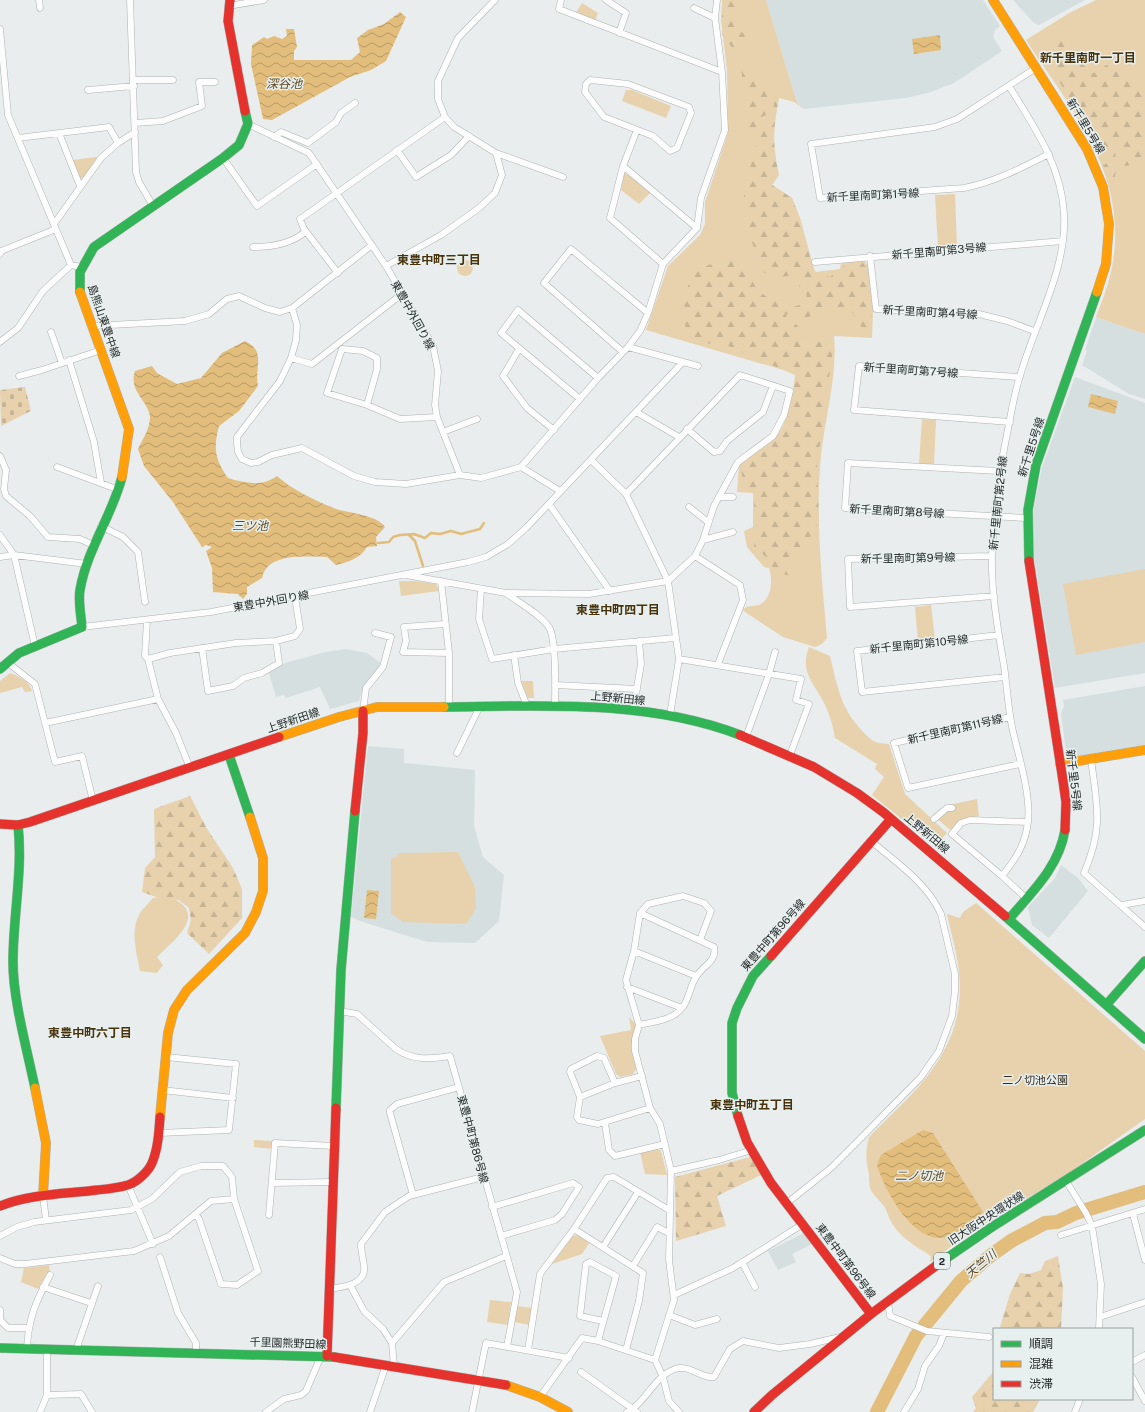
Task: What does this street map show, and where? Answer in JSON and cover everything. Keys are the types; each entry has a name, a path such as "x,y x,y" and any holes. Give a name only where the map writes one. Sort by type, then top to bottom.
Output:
{"street":[{"path":"39,0 40,8"},
{"path":"130,0 136,172 139,182 153,206"},
{"path":"248,124 228,20 229,3 264,0"},
{"path":"495,0 458,38 438,81 438,99 444,117 468,136 496,153 563,177"},
{"path":"561,0 559,9 722,72"},
{"path":"606,0 626,13 619,33"},
{"path":"292,308 296,325 296,340 291,358 280,381 237,437 238,452 242,458 251,463 258,462 272,455 302,448 354,476 376,482 406,484 460,475 481,478 521,467 598,378 628,347 640,331 648,313 663,264 697,228 702,198 725,130 722,72 715,18 717,0"},
{"name":"新千里5号線","path":"993,0 1084,142 1095,164 1107,205 1109,230 1104,271 1036,465 1030,489 1026,518 1027,562 1067,810 1063,839 1049,873 1009,919"},
{"path":"694,8 715,18"},
{"path":"0,29 8,115 71,265"},
{"name":"新千里南町第1号線","path":"1036,68 957,118 935,127 810,144 820,198 964,188 986,184 1049,154"},
{"path":"88,90 133,83 173,80"},
{"path":"590,80 628,84 688,107 691,113 677,148 670,151 653,136 637,130 604,117 585,92 586,84 590,80"},
{"path":"135,123 163,121 202,106 199,82 215,82"},
{"name":"新千里南町第2号線","path":"1002,876 1017,858 1025,838 1028,822 1028,806 1010,717 994,596 992,556 995,516 1000,471 1019,377 1034,331 1056,277 1063,241 1064,213 1058,181 1049,154 1009,86"},
{"path":"274,137 281,132 308,143 336,122 341,113 355,103"},
{"path":"338,273 305,232 300,219 444,117"},
{"name":"東豊中外回り線","path":"248,124 309,153 386,266 433,346 438,370 435,404 437,417 460,475"},
{"name":"島熊山東豊中線","path":"82,627 80,591 93,546 119,490 129,429 79,290 78,279 81,267 94,247 223,158 239,145 248,124"},
{"path":"18,138 109,127 118,143"},
{"path":"637,130 623,166 610,218 663,264"},
{"path":"0,251 55,226 80,186 101,158 118,143 135,132"},
{"path":"59,133 80,186"},
{"path":"397,150 416,177 451,155 468,136"},
{"path":"386,266 441,235 479,208 496,193 502,176 496,153"},
{"path":"223,158 258,206 317,164"},
{"path":"623,166 697,228"},
{"path":"253,247 270,247 297,239 305,232"},
{"name":"新千里南町第3号線","path":"815,262 828,263 870,256 1063,241"},
{"path":"92,326 184,321 209,314 227,298 238,296 265,308 280,312 292,308 372,245"},
{"path":"623,352 544,283 571,249 648,313"},
{"name":"新千里南町第4号線","path":"870,256 876,309 979,314 1007,321 1034,331"},
{"path":"71,265 81,267"},
{"path":"0,342 18,328 43,290 71,265"},
{"path":"291,358 312,364 402,294"},
{"path":"580,399 501,333 518,310 598,378"},
{"path":"51,332 62,363"},
{"path":"628,347 682,363 698,366"},
{"path":"367,405 377,369 377,358 363,351 342,349 327,394 367,405 400,420 437,417"},
{"path":"519,349 503,376 527,408 554,430"},
{"path":"19,376 101,350"},
{"path":"69,360 94,442 101,483"},
{"name":"東豊中外回り線","path":"82,627 211,612 406,575 486,556 508,544 549,504 682,363"},
{"name":"新千里南町第7号線","path":"1010,422 854,410 859,366 1019,377"},
{"path":"406,575 506,593 589,594 668,581 695,556 703,540 708,522 738,462 773,436 784,415 790,391 740,375 626,494"},
{"path":"687,429 714,452 720,451 727,441 763,412 773,386"},
{"path":"636,412 679,438"},
{"path":"443,432 477,419"},
{"path":"0,456 6,470 4,489 6,496 30,516 48,537 80,539 93,546"},
{"path":"591,460 626,494 668,581 679,659 670,715"},
{"name":"新千里南町第8号線","path":"1000,471 848,463 845,508 1026,518"},
{"path":"57,467 119,490"},
{"path":"521,467 560,491"},
{"path":"719,498 733,497"},
{"path":"549,504 610,591"},
{"path":"689,507 708,522"},
{"path":"101,526 123,537 138,552 145,602"},
{"path":"703,540 733,532"},
{"path":"0,535 14,555 35,646"},
{"path":"0,557 14,555 87,564"},
{"path":"695,556 740,585 743,600 718,664"},
{"name":"新千里南町第9号線","path":"992,556 848,559 850,607 994,596"},
{"path":"441,581 449,653 449,706"},
{"path":"481,589 479,619 492,660 554,649 675,638"},
{"path":"506,593 542,619 550,628 554,649 555,707"},
{"path":"148,659 170,652 236,643 276,641 295,636 300,630 295,597"},
{"path":"147,620 145,656 148,659 158,699 176,733 190,768"},
{"path":"445,624 404,627 406,641 403,652 449,653"},
{"path":"82,627 19,653 4,665 35,684 55,762 82,756 93,801"},
{"path":"266,1412 284,1399 301,1395 306,1391 324,1356 329,1289 339,1011 346,894 363,733 362,711 366,688 384,667 391,637 375,633"},
{"name":"新千里南町第10号線","path":"999,635 857,651 862,692 1005,677"},
{"path":"202,648 208,691 233,686 244,678 262,672 279,663 276,641"},
{"path":"633,710 641,664 638,641"},
{"path":"746,737 769,674 775,652"},
{"path":"514,655 518,683 527,706"},
{"path":"679,659 718,664 800,679 796,700 809,704 790,755"},
{"path":"555,685 637,689"},
{"path":"45,723 158,699"},
{"path":"457,752 480,706"},
{"name":"上野新田線","path":"0,824 18,825 340,717 377,707 527,706 633,710 670,715 717,726 790,755 857,793 891,818 1107,1004 1145,1039"},
{"name":"新千里南町第11号線","path":"1010,717 894,743 908,788 1020,764"},
{"path":"1060,764 1145,750"},
{"path":"0,1206 10,1202 43,1196 114,1188 136,1181 145,1173 152,1163 159,1133 162,1090 171,1020 177,1004 187,990 245,932 256,912 263,891 263,858 229,755"},
{"path":"1091,759 1099,815 1098,830 1093,853 1084,873 1122,905 1145,927"},
{"path":"934,819 947,808 952,808"},
{"name":"東豊中町第96号線","path":"871,1314 772,1183 752,1150 739,1121 732,1084 731,1032 740,1001 747,986 758,970 891,818"},
{"path":"1026,898 952,834 961,823 970,820 1028,822"},
{"path":"18,825 21,854 12,956 14,983 46,1143 43,1196 46,1220"},
{"path":"786,1202 831,1168 921,1077 939,1052 947,1036 952,1016 955,991 955,974 941,914 937,905 919,882 871,841"},
{"path":"679,1412 670,1401 663,1377 655,1360 670,1314 674,1295 669,1260 671,1172 666,1144 660,1124 650,1108 635,1051 635,1039 640,1026 626,980 634,950 640,913 648,904 683,896 704,904 711,911 700,940"},
{"path":"1122,905 1145,902"},
{"path":"640,913 714,947 715,952 710,963 696,976 682,1008 670,1017 640,1026"},
{"path":"634,950 696,976"},
{"path":"1107,1004 1145,961"},
{"path":"627,987 682,1008"},
{"name":"東豊中町第86号線","path":"339,1011 357,1014 396,1049 406,1054 426,1059 450,1056 517,1292 507,1347"},
{"path":"615,1083 604,1058 597,1056 571,1069 570,1072 580,1097 577,1117 579,1120 598,1124 605,1123 650,1108"},
{"path":"159,1133 229,1130 233,1098 236,1064 166,1057"},
{"path":"580,1097 615,1083 642,1076"},
{"path":"413,1195 390,1110 397,1104 459,1086"},
{"path":"162,1090 233,1098"},
{"path":"605,1123 609,1150 615,1156 666,1144"},
{"name":"旧大阪中央環状線","path":"754,1412 772,1395 844,1336 923,1274 986,1231 1145,1130"},
{"path":"269,1215 275,1143 334,1146"},
{"path":"671,1172 752,1150"},
{"path":"0,1236 17,1227 46,1220 138,1208 160,1193 180,1172 201,1166 223,1166 232,1177 234,1198 258,1271 238,1285 221,1284 199,1219 195,1214"},
{"path":"329,1289 350,1285 362,1277 364,1270 361,1246 364,1239 385,1212 413,1195 483,1176"},
{"path":"528,1350 540,1274 574,1229 607,1178 614,1177 669,1210"},
{"path":"1066,1181 1079,1200 1092,1226 1100,1274 1099,1328"},
{"path":"272,1183 333,1182"},
{"path":"492,1206 573,1183 579,1187 562,1214 555,1220 501,1236"},
{"path":"128,1184 153,1244"},
{"path":"603,1247 638,1192"},
{"path":"0,1258 15,1264 25,1264 134,1251 169,1236 212,1201 234,1198"},
{"path":"1061,1235 1133,1214 1145,1209"},
{"path":"1133,1214 1145,1260"},
{"path":"674,1295 726,1271 803,1224"},
{"path":"633,1266 657,1227 669,1232"},
{"path":"574,1229 643,1273 639,1301 626,1350"},
{"path":"370,1412 390,1365 392,1343 444,1282 506,1256"},
{"path":"160,1257 178,1313 196,1343 196,1353"},
{"path":"598,1341 616,1276 590,1262 586,1264 580,1316 603,1321"},
{"path":"742,1262 755,1287"},
{"path":"27,1349 28,1328 36,1301 50,1275"},
{"path":"350,1285 364,1312 383,1329 392,1343"},
{"path":"76,1350 98,1286"},
{"path":"43,1287 91,1303"},
{"path":"888,1302 890,1316 927,1331 989,1336"},
{"path":"1100,1317 1145,1302"},
{"path":"0,1310 0,1320 8,1328 28,1328"},
{"path":"670,1314 695,1325 714,1320 713,1328"},
{"path":"904,1412 918,1389 925,1366 939,1346 944,1333"},
{"path":"627,1412 635,1410 663,1377 675,1369 686,1368 709,1377 714,1377 730,1349 743,1341 779,1348 810,1344 844,1336"},
{"path":"540,1397 570,1358 582,1338 598,1341 655,1360"},
{"path":"472,1412 486,1343 570,1358"},
{"name":"千里園熊野田線","path":"0,1348 324,1356 390,1365 511,1386 540,1397 568,1412"},
{"path":"40,1412 47,1395 47,1349"},
{"path":"1133,1361 1145,1355"},
{"path":"581,1372 635,1410"},
{"path":"1133,1379 1145,1401"},
{"path":"47,1395 81,1394 92,1412"},
{"path":"1075,1412 1080,1400"}],"shaded area":[{"path":"766,0 983,0 1000,26 995,30 993,37 1002,51 954,83 931,92 906,98 804,109 797,103"},
{"path":"1013,0 1085,0 1039,25 1034,23"},
{"path":"1096,317 1145,334 1145,399 1129,394 1082,365 1087,351 1085,350"},
{"path":"1075,377 1145,403 1145,673 1055,688 1034,557 1033,513 1042,467"},
{"path":"346,649 367,653 382,664 363,687 359,701 330,709 320,687 286,698 284,695 276,697 269,673 285,663 325,652"},
{"path":"1145,686 1145,746 1077,757 1072,756 1066,751 1061,713 1064,706 1063,700"},
{"path":"368,746 404,749 404,763 475,770 474,826 483,857 504,875 499,921 475,943 427,942 351,917"},
{"path":"1061,865 1078,878 1088,891 1049,938 1032,925 1028,907 1055,878"},
{"path":"804,1233 812,1244 792,1254 796,1262 778,1270 768,1251"}],"green space":[{"path":"722,0 766,0 797,103 803,109 794,102 779,98 775,118 774,145 779,175 772,185 792,198 800,218 814,269 816,272 840,269 841,264 856,260 863,261 868,266 873,312 872,338 834,336 834,368 822,450 819,487 820,552 827,638 822,644 815,647 783,637 742,610 759,605 767,598 771,578 769,568 764,567 747,547 744,531 753,527 753,493 737,492 739,467 745,458 771,442 780,432 787,416 797,374 646,330 668,266 700,235 705,224 705,202 728,133 727,70 721,20"},
{"path":"722,0 736,2 736,15 739,28 745,35 741,49 735,51 722,35"},
{"path":"1096,0 1145,0 1145,334 1096,317 1104,297 1113,262 1115,229 1112,199 1104,170 1092,144 1077,117 1026,40 1069,13"},
{"path":"582,3 598,13 595,21 575,14"},
{"path":"1061,36 1089,72 1094,73 1108,64 1120,62 1126,76 1145,93 1145,136 1138,143 1125,150 1118,148 1115,150 1116,173 1115,177 1109,181 1103,165 1106,164 1107,161 1105,159 1101,160 1094,148 1097,144 1093,144 1089,130 1049,65 1052,62 1044,52 1053,46 1051,43"},
{"path":"744,66 761,83 752,94 747,93 744,89 741,68"},
{"path":"765,88 771,92 772,104 769,114 759,118 756,125 764,128 772,115 775,99 779,98 775,118 774,145 779,175 772,185 792,198 800,218 814,273 830,277 845,265 863,263 867,269 869,277 871,296 871,333 865,332 850,309 845,307 839,312 826,309 811,316 799,319 786,314 787,319 795,323 804,333 806,342 805,346 817,341 829,345 834,342 817,466 819,520 814,532 792,557 793,572 791,576 775,572 766,557 754,547 756,527 753,490 744,484 740,466 776,438 790,414 795,375 728,346 697,342 687,330 684,318 684,306 691,279 700,269 722,261 744,260 756,288 767,297 788,309 807,302 806,288 800,289 797,274 774,277 762,271 748,230 743,205 745,186 760,131 748,130 747,107"},
{"path":"626,90 632,90 671,106 666,118 622,101"},
{"path":"1145,144 1145,162 1126,166 1119,162 1120,155"},
{"path":"96,157 97,159 84,178 80,178 73,160"},
{"path":"624,174 627,174 650,193 639,204 621,190"},
{"path":"955,194 957,246 938,248 935,195"},
{"path":"462,260 468,260 473,265 471,274 468,276 462,276 457,271 457,265"},
{"path":"25,387 31,411 1,426 0,390"},
{"path":"922,419 936,420 934,464 919,464"},
{"path":"1145,569 1145,642 1076,655 1063,584"},
{"path":"399,581 415,581 436,584 439,591 401,596"},
{"path":"931,605 935,639 918,641 915,607"},
{"path":"809,647 830,656 843,703 854,722 873,741 889,744 905,794 947,833 935,846 872,795 884,777 875,769 877,764 835,738 827,710 807,672 806,661"},
{"path":"10,673 20,677 29,684 32,691 25,692 22,687 0,693 0,681"},
{"path":"521,681 533,681 534,698 528,698"},
{"path":"190,796 206,827 233,868 242,889 242,918 209,954 187,933 191,920 189,908 179,900 159,898 142,892 145,868 155,857 154,809"},
{"path":"977,799 979,816 963,819 950,830 933,815 949,805"},
{"path":"458,852 475,887 476,908 466,924 403,922 391,913 391,858 398,857 398,853"},
{"path":"166,896 179,902 186,909 188,917 186,925 173,942 157,957 163,965 157,973 140,971 135,943 136,922 140,913 153,898"},
{"name":"二ノ切池公園","path":"976,903 1145,1051 1145,1119 1070,1172 971,1232 930,1262 931,1256 904,1238 894,1226 886,1209 872,1192 866,1152 869,1137 922,1083 936,1064 947,1045 955,1023 959,998 959,971 947,914 960,918 963,912"},
{"path":"629,1017 636,1024 631,1046 636,1069 633,1074 620,1077 616,1074 600,1036 631,1030"},
{"path":"254,1140 273,1141 272,1149 254,1147"},
{"path":"657,1148 661,1151 667,1175 645,1174 640,1152"},
{"path":"750,1157 761,1175 717,1196 726,1226 676,1241 675,1177"},
{"path":"577,1235 590,1242 582,1254 552,1264 573,1236"},
{"path":"1058,1256 1063,1288 1061,1328 1001,1328 1000,1327 1010,1294 1020,1273 1029,1274 1041,1270 1045,1261"},
{"path":"49,1265 50,1273 47,1273 38,1289 21,1282 24,1268"},
{"path":"490,1300 511,1302 508,1325 487,1322"},
{"path":"517,1306 533,1308 530,1325 514,1322"},
{"path":"993,1372 993,1400 1039,1400 1033,1412 973,1412 976,1408 972,1397"}],"water":[{"name":"深谷池","path":"400,12 406,17 386,61 371,70 350,77 272,120 263,119 251,64 252,45 264,37 267,39 274,36 282,39 287,36 286,29 294,29 297,47 294,51 294,60 351,60 360,52 357,38 368,30 384,24"},
{"path":"940,35 941,50 914,54 912,39"},
{"name":"三ツ池","path":"245,341 252,345 258,355 258,386 239,411 219,426 216,441 216,454 220,465 228,478 259,483 265,482 277,476 296,490 317,501 337,509 367,516 380,522 385,527 376,537 377,546 367,547 358,557 336,565 327,557 298,557 279,560 266,570 262,578 247,587 247,594 243,599 238,594 213,592 212,568 206,551 212,547 206,545 202,547 173,502 144,466 138,449 148,429 150,417 149,411 136,391 134,378 135,371 152,366 157,373 177,384 201,378 222,353"},
{"path":"1091,394 1118,401 1115,414 1088,407"},
{"path":"367,890 379,891 376,919 364,918"},
{"name":"二ノ切池","path":"923,1130 933,1133 983,1212 961,1229 947,1237 935,1237 923,1233 912,1225 902,1213 886,1188 877,1165 881,1155"}],"waterway":[{"path":"378,543 389,542 393,537 400,535 414,534 425,538 431,533 440,534 451,531 461,534 480,529 484,523"},
{"path":"409,535 415,541 423,566"},
{"name":"天竺川","path":"877,1412 916,1336 961,1281 990,1256 1011,1241 1045,1223 1057,1222 1076,1213 1145,1192"}],"traffic: fast":[{"path":"80,292 80,272 94,247 223,158 239,145 248,124 245,111"},
{"path":"1029,561 1028,510 1036,465 1097,292"},
{"path":"0,669 19,653 82,627 79,599 83,575 118,491 122,477"},
{"path":"444,707 556,706 631,710 668,715 704,723 740,735"},
{"path":"229,755 250,817"},
{"path":"336,1108 341,970 355,811"},
{"path":"18,825 19,876 13,962 15,992 35,1088"},
{"path":"1009,919 1035,889 1051,867 1062,843 1065,830"},
{"path":"1005,916 1145,1039"},
{"path":"738,1116 732,1093 732,1023 737,1008 753,976 771,956"},
{"path":"1107,1004 1145,961"},
{"path":"941,1262 992,1227 1145,1130"},
{"path":"0,1348 334,1357"}],"traffic: slow":[{"path":"993,0 1087,149 1103,187 1109,224 1106,264 1097,292"},
{"path":"80,292 129,429 122,477"},
{"path":"279,737 339,717 377,707 444,707"},
{"path":"1060,764 1145,750"},
{"path":"160,1117 168,1033 174,1010 187,990 245,933 256,912 263,891 263,858 250,817"},
{"path":"35,1088 46,1143 43,1196"},
{"path":"506,1385 540,1397 568,1412"}],"traffic: jam":[{"path":"230,0 228,21 245,111"},
{"path":"1029,561 1066,802 1065,830"},
{"path":"355,811 363,733 363,711"},
{"path":"740,735 814,767 857,793 883,812 1005,916"},
{"path":"0,824 18,825 30,822 279,737"},
{"path":"771,956 891,819"},
{"path":"327,1356 336,1108"},
{"path":"738,1116 747,1142 771,1183 871,1314"},
{"path":"0,1206 23,1199 112,1188 131,1184 145,1173 152,1163 157,1146 160,1117"},
{"path":"754,1412 772,1395 871,1314 941,1262"},
{"path":"334,1357 506,1385"}],"district":[{"name":"新千里南町一丁目","path":"1088,58"},
{"name":"東豊中町三丁目","path":"439,260"},
{"name":"東豊中町四丁目","path":"618,610"},
{"name":"東豊中町六丁目","path":"90,1033"},
{"name":"東豊中町五丁目","path":"752,1105"}]}
